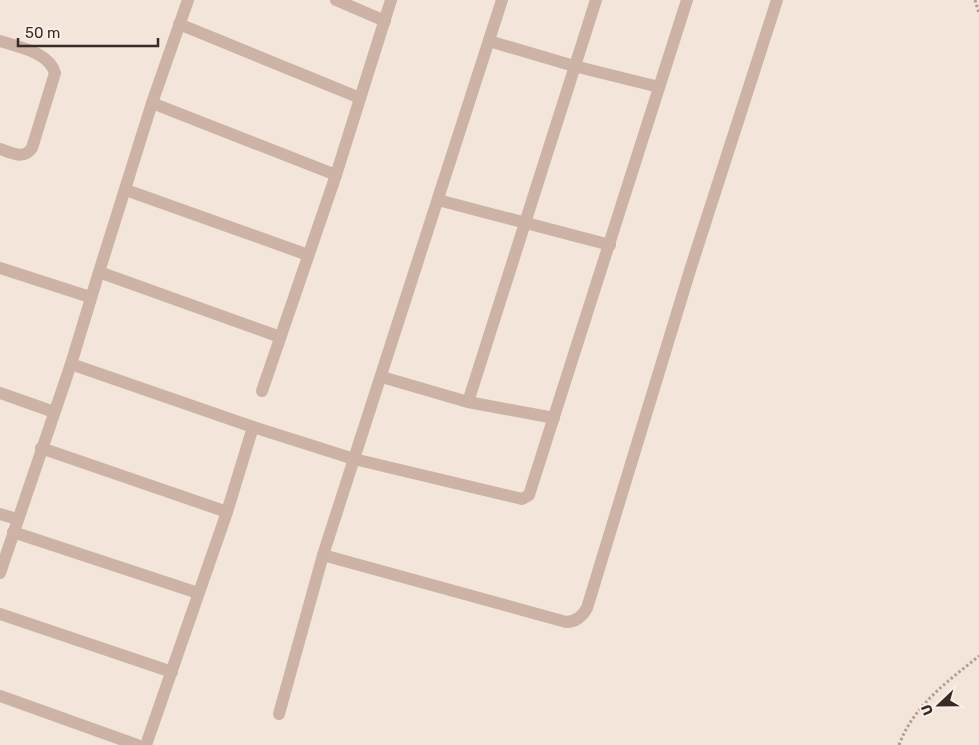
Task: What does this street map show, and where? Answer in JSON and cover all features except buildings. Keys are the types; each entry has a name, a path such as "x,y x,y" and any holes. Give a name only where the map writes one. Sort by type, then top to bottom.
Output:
{"street":[{"path":"0,573 71,364 90,297 126,190 152,103 188,0"},
{"path":"336,0 385,21"},
{"path":"262,391 336,175 391,0"},
{"path":"279,714 323,555 382,377 502,0"},
{"path":"468,402 596,0"},
{"path":"71,364 253,427 354,459 522,499 528,495 554,418 687,0"},
{"path":"323,555 552,619 571,622 583,615 587,608 691,268 777,0"},
{"path":"179,24 360,98"},
{"path":"0,41 44,58 54,68 54,79 29,153 20,155 0,149"},
{"path":"489,41 574,66 659,87"},
{"path":"152,103 336,175"},
{"path":"126,190 308,256"},
{"path":"438,200 610,245"},
{"path":"0,268 90,297"},
{"path":"99,272 280,337"},
{"path":"382,377 468,402 554,418"},
{"path":"0,393 54,412"},
{"path":"146,745 227,512 253,427"},
{"path":"41,448 227,512"},
{"path":"0,514 17,519"},
{"path":"13,532 198,593"},
{"path":"0,614 172,672"},
{"path":"0,696 137,745"}],"path":[{"path":"975,0 979,13"},
{"path":"900,745 911,721 929,696 979,656"}]}
